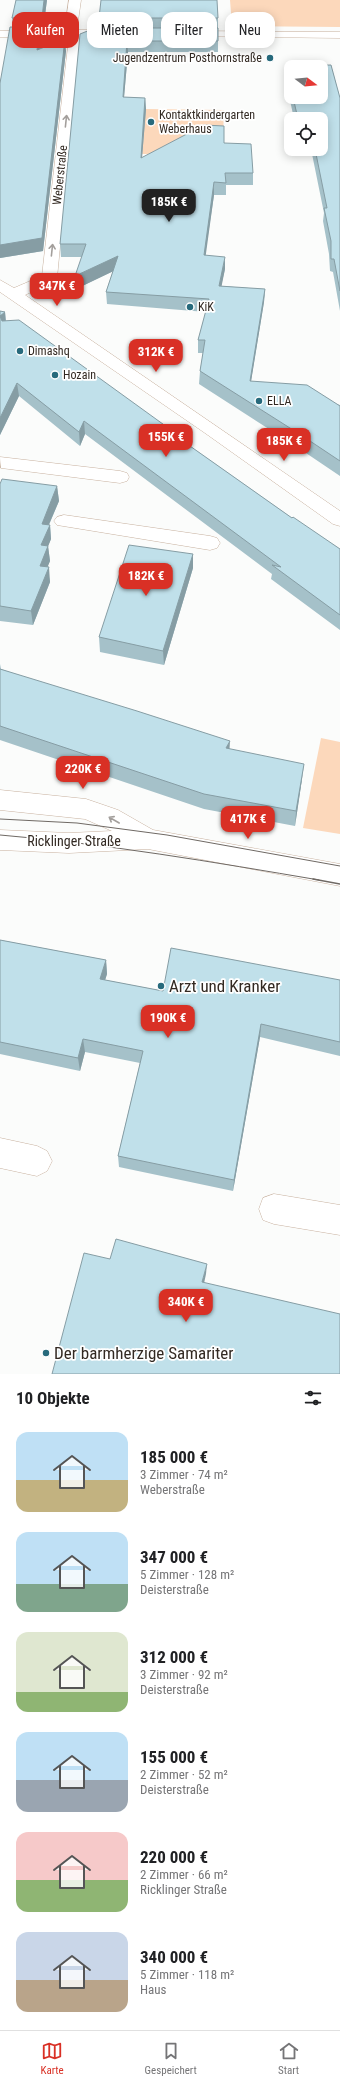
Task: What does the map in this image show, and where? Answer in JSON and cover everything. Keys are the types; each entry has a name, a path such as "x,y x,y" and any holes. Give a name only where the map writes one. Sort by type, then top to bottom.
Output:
{"street":[{"name":"Weberstraße","path":"73,12 75,0"},
{"path":"0,34 12,34"},
{"path":"217,34 340,35"},
{"name":"Weberstraße","path":"7,290 48,278 67,167 74,48"},
{"path":"7,290 37,318 211,429 340,520"},
{"path":"0,462 120,477"},
{"path":"64,521 210,543"},
{"name":"Ricklinger Straße","path":"0,800 86,809 108,816 148,840"},
{"name":"Ricklinger Straße","path":"0,840 69,843 148,840 340,875"},
{"path":"0,1153 37,1161"},
{"path":"274,1209 340,1220"}],"shaded area":[{"path":"230,0 340,0 340,27 275,26 275,12 231,12"},
{"name":"Kontaktkindergarten Weberhaus","path":"146,109 224,110 223,137 168,154 115,154"},
{"path":"321,738 340,742 340,834 303,828"}],"building":[{"path":"16,0 44,0 43,12 13,12"},
{"path":"101,0 217,0 218,18 217,12 161,12 161,18 153,18 153,12 100,12"},
{"path":"10,27 12,27 12,48 37,48 37,50 42,48 64,48 42,238 0,245 0,83"},
{"path":"153,28 161,28 161,41 153,41"},
{"path":"217,28 218,28 217,41"},
{"path":"87,31 87,48 126,48 123,97 145,98 141,158 204,125 224,126 224,143 251,144 253,173 225,173 226,183 214,182 204,255 225,257 219,286 265,289 250,381 307,385 340,406 340,461 200,371 205,340 198,340 209,299 106,292 118,256 75,276 86,244 60,244 80,34"},
{"path":"328,65 331,65 340,98 340,291 334,259 331,259 331,241 324,208 327,208 316,156 328,156 328,112 296,112 295,104 328,104"},
{"path":"0,311 5,312 0,316"},
{"path":"0,316 2,321 19,320 167,427 163,427 292,518 293,517 340,549 340,615 272,565 281,567 84,421 79,432 17,383 0,418"},
{"path":"2,479 57,486 42,524 50,525 41,545 48,546 40,566 49,567 31,611 0,606 0,484"},
{"path":"129,545 193,554 163,651 99,637"},
{"path":"0,669 230,741 226,748 304,764 296,811 204,794 0,726"},
{"path":"0,940 106,960 100,979 163,991 171,948 340,980 340,1042 261,1024 234,1180 118,1156 143,1051 83,1039 78,1058 0,1042"},
{"path":"116,1239 207,1264 202,1282 340,1314 340,1374 52,1374 84,1253 110,1259"}],"tram line":[{"path":"0,819 77,823 167,835 340,866"},
{"path":"0,835 120,848 319,880"},
{"path":"313,879 340,884"}],"place":[{"name":"Jugendzentrum Posthornstraße","path":"270,58"},
{"name":"Kontaktkindergarten Weberhaus","path":"151,122"},
{"name":"KiK","path":"190,307"},
{"name":"Dimashq","path":"20,351"},
{"name":"Hozain","path":"55,375"},
{"name":"ELLA","path":"259,401"},
{"name":"Arzt und Kranker","path":"161,986"},
{"name":"Der barmherzige Samariter","path":"46,1353"}]}
